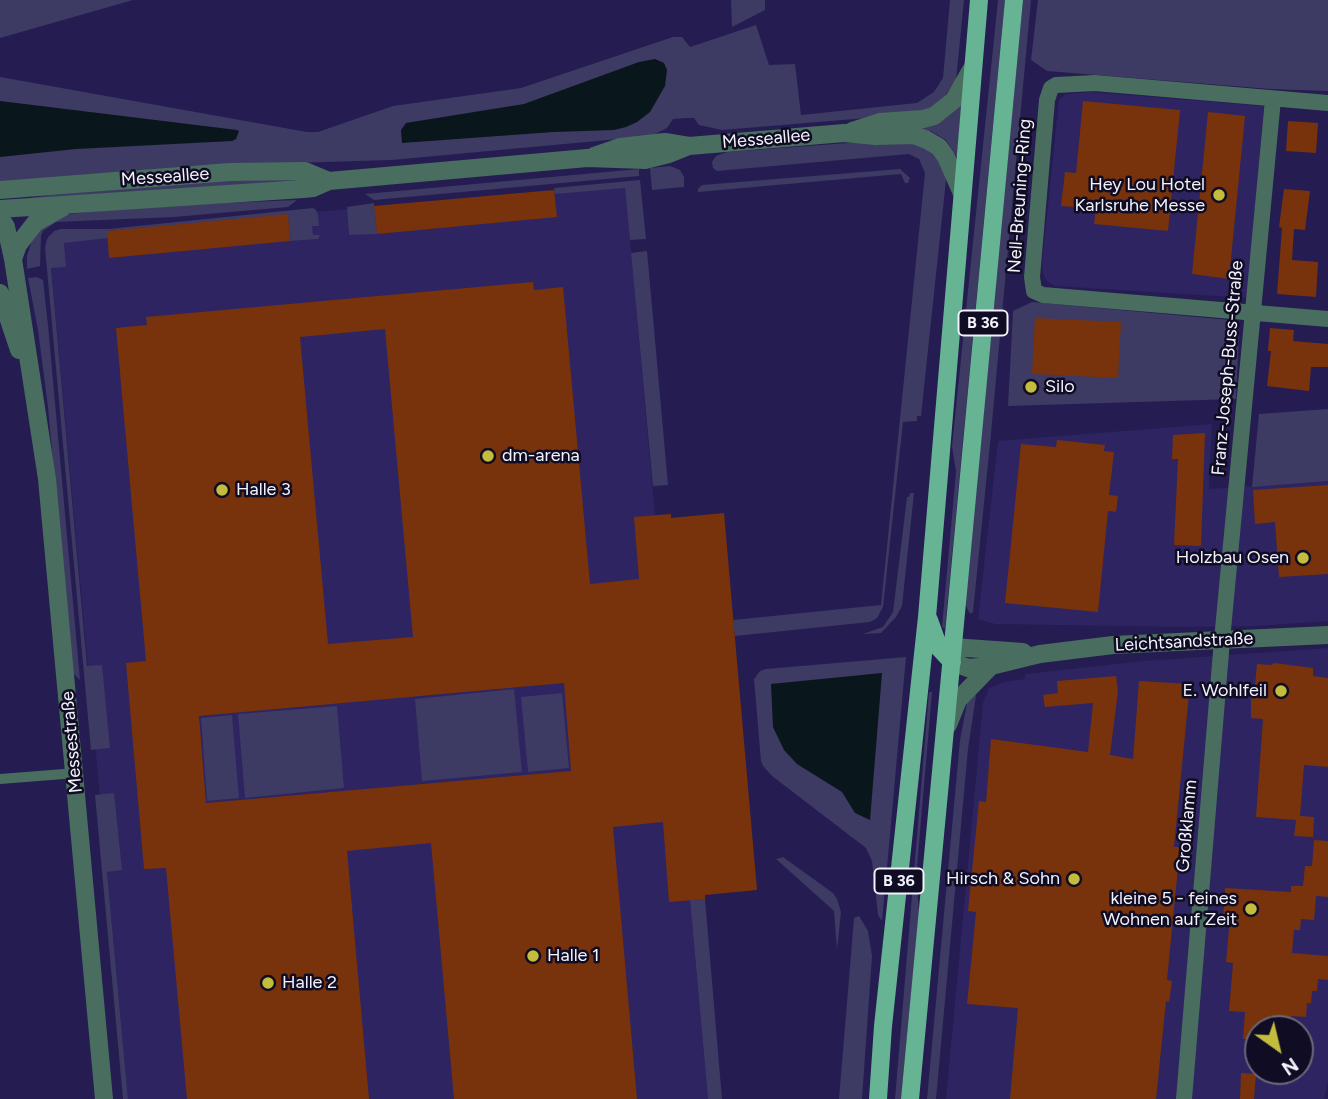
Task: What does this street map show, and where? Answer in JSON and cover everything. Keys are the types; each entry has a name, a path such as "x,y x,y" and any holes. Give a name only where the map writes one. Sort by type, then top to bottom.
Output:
{"main road":[{"name":"B 36","path":"910,1099 948,690 942,652 927,617 979,0"},
{"name":"B 36","path":"878,1099 942,652 1014,0"},
{"path":"942,652 933,656 943,670 948,690"}],"street":[{"name":"Messeallee","path":"844,133 880,122 934,116 954,100 971,70"},
{"name":"Nell-Breuning-Ring","path":"1328,103 1084,83 1056,85 1051,88 1047,100 1032,277 1034,290 1044,295 1328,319"},
{"name":"Franz-Joseph-Buss-Straße","path":"1222,640 1273,99"},
{"name":"Messeallee","path":"0,206 303,189 329,181 587,158 620,147 665,142 689,146 844,133 914,135 927,140 946,157 961,191"},
{"name":"Messeallee","path":"0,190 230,172 305,171 329,181"},
{"path":"0,206 23,188"},
{"path":"13,259 18,246 35,223 72,203"},
{"name":"Messestraße","path":"0,217 6,227 13,259 47,479 104,1099"},
{"name":"Messestraße","path":"0,293 32,386"},
{"name":"Leichtsandstraße","path":"942,652 968,668 991,666 1040,654 1113,645 1328,635"},
{"name":"Großklamm","path":"1184,1099 1222,640"},
{"name":"Leichtsandstraße","path":"942,652 1040,654"},
{"path":"944,734 958,699 991,666"},
{"path":"0,779 64,774"}],"shaded area":[{"path":"0,0 133,0 0,38"},
{"path":"731,0 765,0 765,10 732,27"},
{"path":"950,0 964,0 956,80 941,102 915,114 722,130 699,125 694,118 673,119 667,128 651,136 392,160 192,166 0,183 0,77 318,132 393,106 521,88 673,37 682,37 690,47 756,25 769,65 795,64 801,115 917,103 934,92 943,78"},
{"path":"998,0 1005,0 945,629 942,627 956,472 952,446"},
{"path":"1023,0 1031,0 990,444 973,612 970,614 966,606 966,596"},
{"path":"1038,0 1328,0 1328,91 1270,89 1047,71 1031,60"},
{"path":"655,59 664,63 667,70 665,86 650,112 626,127 614,130 402,143 401,130 406,123 524,104 639,62"},
{"path":"1091,92 1264,106 1247,298 1055,286 1047,281 1042,263 1059,100 1066,94"},
{"path":"962,100 957,157 946,140 931,131 872,130"},
{"path":"0,101 239,131 236,139 232,141 76,149 0,157"},
{"path":"901,139 932,151 946,180 921,416 917,416 917,421 903,422 883,607 877,618 870,622 735,636 733,620 881,605 925,173 919,159 909,154 717,171 712,162 716,156 727,152"},
{"path":"670,166 680,170 684,177 684,187 652,190 650,168"},
{"path":"639,169 639,176 374,200 365,194"},
{"path":"900,169 910,178 908,183 905,183 901,174 698,192 702,185"},
{"path":"303,177 316,180 23,199 220,180"},
{"path":"640,180 646,239 630,240 625,188 555,194 554,188"},
{"path":"625,185 655,515 671,514 705,899 690,901 708,1099 128,1099 48,235"},
{"path":"297,200 288,207 174,217 56,222 43,231 41,236 40,266 27,269 27,256 33,237 38,229 59,215 151,206"},
{"path":"374,203 377,234 349,235 347,207"},
{"path":"313,208 318,215 319,226 312,226 313,235 320,235 318,239 290,241 288,215 107,231 108,238 64,243 66,267 51,268 87,666 102,665 110,748 91,750 45,248 47,239 54,231 61,229 109,229"},
{"path":"647,251 668,485 653,486 631,253"},
{"path":"37,277 43,280 48,325 80,680 74,674 71,658 48,407 28,278"},
{"path":"1032,302 1230,320 1237,325 1239,331 1236,399 1008,406 1013,311"},
{"path":"1328,409 1328,481 1252,487 1259,414"},
{"path":"1212,424 1209,489 1328,481 1328,621 1257,626 1179,627 995,624 978,619 998,441"},
{"path":"914,493 902,606 881,633 863,634 883,627 893,612 907,497"},
{"path":"1328,648 1328,1082 1324,1099 946,1099 983,703 989,688 1004,682 1025,679 1025,674 1144,661"},
{"path":"906,657 882,921 878,915 872,861 866,848 772,776 763,766 754,679 760,671 766,669"},
{"path":"882,673 870,820 855,813 842,792 797,764 784,750 773,727 771,684"},
{"path":"514,689 522,772 422,781 415,699"},
{"path":"929,692 932,692 916,879 919,912 901,1099 895,1099"},
{"path":"974,692 976,696 968,749 936,1099 927,1099 960,740 967,703"},
{"path":"562,693 569,768 528,772 521,697"},
{"path":"337,706 344,788 245,798 238,714"},
{"path":"232,715 239,798 207,801 201,718"},
{"path":"114,793 122,870 107,872 128,1099 123,1099 95,795"},
{"path":"783,857 833,893 837,899 841,912 837,950 834,911 776,859"},
{"path":"705,899 722,1099 708,1099 690,900"},
{"path":"859,916 868,931 872,956 862,1099 839,1099 854,918"}],"building":[{"path":"1083,101 1180,110 1168,231 1094,224 1096,209 1061,206 1065,172 1076,173"},
{"name":"Hey Lou Hotel Karlsruhe Messe","path":"1208,112 1245,116 1229,279 1192,274"},
{"path":"1288,121 1318,123 1316,153 1286,151"},
{"path":"1284,189 1310,191 1305,230 1294,229 1292,260 1318,262 1316,297 1277,294 1282,228 1279,227"},
{"path":"554,190 557,217 377,234 374,206"},
{"path":"288,214 290,241 109,258 107,231"},
{"path":"533,282 534,290 563,287 590,584 639,579 634,517 671,514 671,518 724,513 757,890 669,902 663,822 613,827 637,1099 454,1099 431,843 347,851 369,1099 187,1099 166,868 144,869 126,663 146,661 116,328 147,325 146,317","holes":["385,329 413,637 328,644 300,337","564,683 571,771 206,803 199,716"]},
{"path":"1035,318 1121,322 1118,378 1032,374"},
{"path":"1270,328 1294,330 1293,341 1328,344 1328,367 1311,367 1309,391 1267,386 1271,351 1268,351"},
{"path":"1205,433 1201,546 1174,545 1178,459 1172,459 1173,435"},
{"path":"1057,440 1105,445 1104,451 1114,452 1109,495 1118,496 1116,512 1108,511 1098,612 1005,603 1021,444 1056,447"},
{"path":"1328,485 1328,574 1279,577 1275,522 1255,524 1253,490"},
{"path":"1274,663 1313,668 1313,676 1328,678 1328,767 1304,765 1300,816 1314,817 1313,837 1294,836 1296,820 1256,817 1263,719 1251,718 1251,685 1255,685 1257,664"},
{"name":"Hirsch & Sohn","path":"1116,676 1118,691 1110,755 1133,759 1139,681 1190,684 1174,847 1180,847 1167,980 1172,981 1169,1002 1166,1001 1156,1099 1010,1099 1018,1008 967,1004 976,912 968,911 979,801 986,802 991,739 1088,752 1093,703 1045,707 1043,695 1058,693 1057,681"},
{"path":"1314,840 1328,841 1328,897 1316,896 1314,920 1301,919 1300,930 1294,930 1292,953 1328,956 1328,980 1318,979 1317,991 1312,991 1311,1003 1307,1003 1306,1015 1245,1015 1245,1012 1229,1011 1233,963 1226,962 1230,918 1223,918 1225,888 1291,892 1291,886 1303,886 1305,866 1312,866"},
{"path":"1241,1073 1244,1073 1244,1085 1255,1085 1254,1099 1240,1099"}],"place":[{"name":"Hey Lou Hotel Karlsruhe Messe","path":"1219,195"},
{"name":"Silo","path":"1031,387"},
{"name":"dm-arena","path":"488,456"},
{"name":"Halle 3","path":"222,490"},
{"name":"Holzbau Osen","path":"1303,558"},
{"name":"E. Wohlfeil","path":"1281,691"},
{"name":"Hirsch & Sohn","path":"1074,879"},
{"name":"kleine 5 - feines Wohnen auf Zeit","path":"1251,909"},
{"name":"Halle 1","path":"533,956"},
{"name":"Halle 2","path":"268,983"}]}
